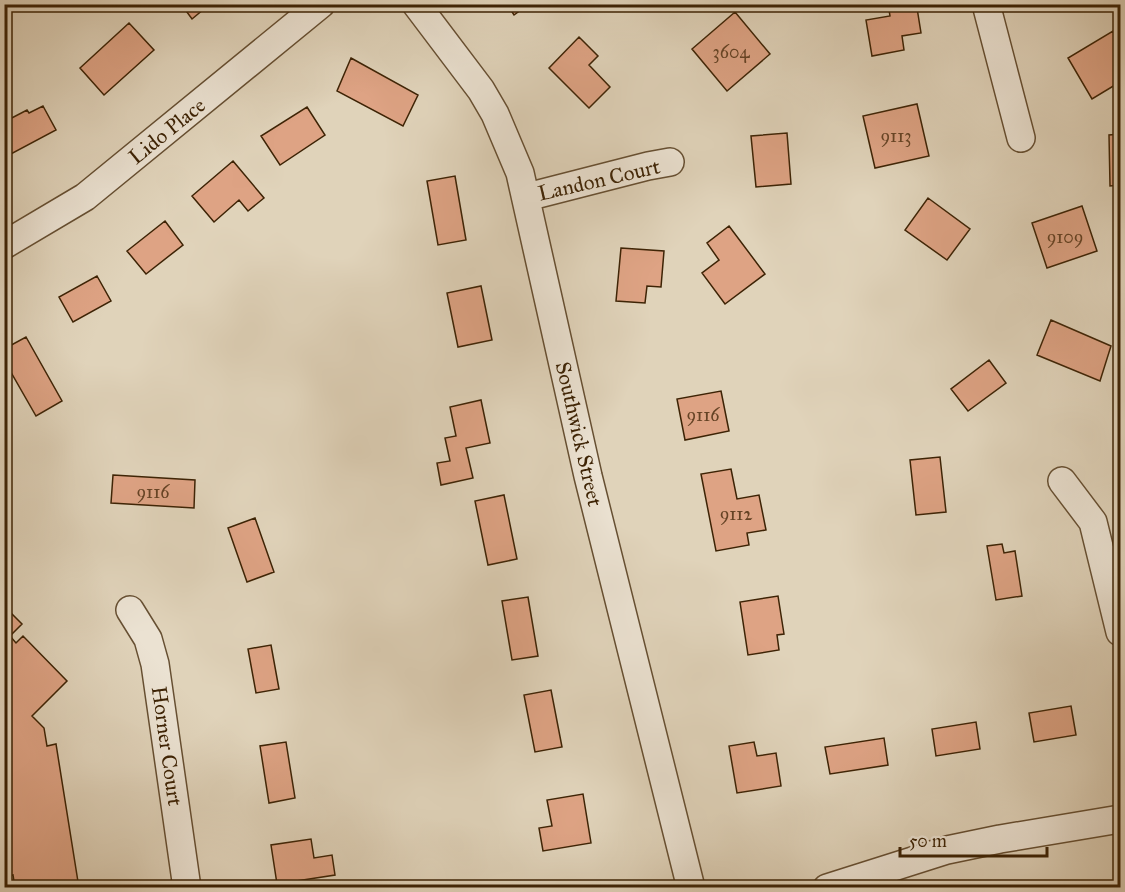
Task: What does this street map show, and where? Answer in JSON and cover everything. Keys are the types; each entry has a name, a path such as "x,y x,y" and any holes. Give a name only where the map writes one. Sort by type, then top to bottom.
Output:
{"street":[{"name":"Lido Place","path":"4,245 85,197 321,4"},
{"name":"Southwick Street","path":"416,4 459,59 490,106 520,173 585,464 691,888"},
{"path":"986,4 1021,138"},
{"name":"Landon Court","path":"527,197 670,162"},
{"path":"1062,481 1093,522 1120,632"},
{"name":"Horner Court","path":"130,610 148,639 155,664 187,888"},
{"path":"827,888 947,850 1120,819"}],"building":[{"path":"181,4 210,4 192,19"},
{"path":"507,4 529,4 514,15"},
{"path":"888,4 897,4 899,11 917,8 921,33 902,36 904,50 872,56 866,20 890,16"},
{"path":"735,12 770,54 727,91 692,49"},
{"path":"129,23 154,50 104,95 80,68"},
{"path":"1113,31 1120,44 1120,82 1092,99 1068,58"},
{"path":"579,37 598,56 589,65 610,87 589,108 549,68"},
{"path":"351,58 418,95 403,126 337,91"},
{"path":"917,104 929,156 875,168 863,116"},
{"path":"43,106 56,130 9,155 7,151 4,152 4,122 27,110 29,113"},
{"path":"307,107 325,135 280,165 261,136"},
{"path":"787,133 791,184 756,187 751,136"},
{"path":"1120,134 1120,185 1110,186 1109,135"},
{"path":"233,161 264,198 248,211 239,200 214,222 192,196"},
{"path":"455,176 466,240 438,245 427,181"},
{"path":"928,198 970,229 947,260 905,230"},
{"path":"1082,206 1097,251 1047,268 1032,223"},
{"path":"165,221 183,245 146,274 127,251"},
{"path":"729,226 765,274 725,304 702,273 719,260 707,243"},
{"path":"621,248 664,251 661,287 647,286 645,303 616,301"},
{"path":"97,276 111,301 73,322 59,297"},
{"path":"481,286 492,340 458,347 447,293"},
{"path":"1051,320 1111,346 1100,381 1037,355"},
{"path":"26,337 62,401 36,416 4,360 4,349"},
{"path":"989,360 1006,383 968,411 951,389"},
{"path":"721,391 729,431 685,440 677,399"},
{"path":"481,400 490,443 466,448 473,478 441,485 437,463 450,461 445,438 456,436 450,407"},
{"path":"940,457 946,512 916,515 910,460"},
{"path":"731,469 737,499 759,495 766,530 747,533 749,545 716,551 701,474"},
{"path":"113,475 195,480 194,508 111,503"},
{"path":"504,495 517,559 488,565 475,501"},
{"path":"255,518 274,572 247,582 228,528"},
{"path":"1002,544 1004,553 1015,551 1022,596 996,600 987,546"},
{"path":"778,596 784,634 777,635 779,650 748,655 740,602"},
{"path":"528,597 538,656 512,660 502,601"},
{"path":"8,610 22,624 10,636 16,643 23,636 67,681 32,716 44,728 47,746 56,744 79,888 15,888 13,875 4,877 4,613"},
{"path":"271,645 279,689 256,693 248,649"},
{"path":"551,690 562,747 535,752 524,695"},
{"path":"1071,706 1076,735 1034,742 1029,713"},
{"path":"976,722 980,749 936,756 932,729"},
{"path":"884,738 888,765 830,774 825,747"},
{"path":"286,742 295,798 269,803 260,746"},
{"path":"754,742 757,756 776,753 781,786 737,793 729,746"},
{"path":"583,794 591,843 543,851 539,828 552,826 547,800"},
{"path":"311,839 314,858 332,855 335,875 277,884 271,845"}]}
